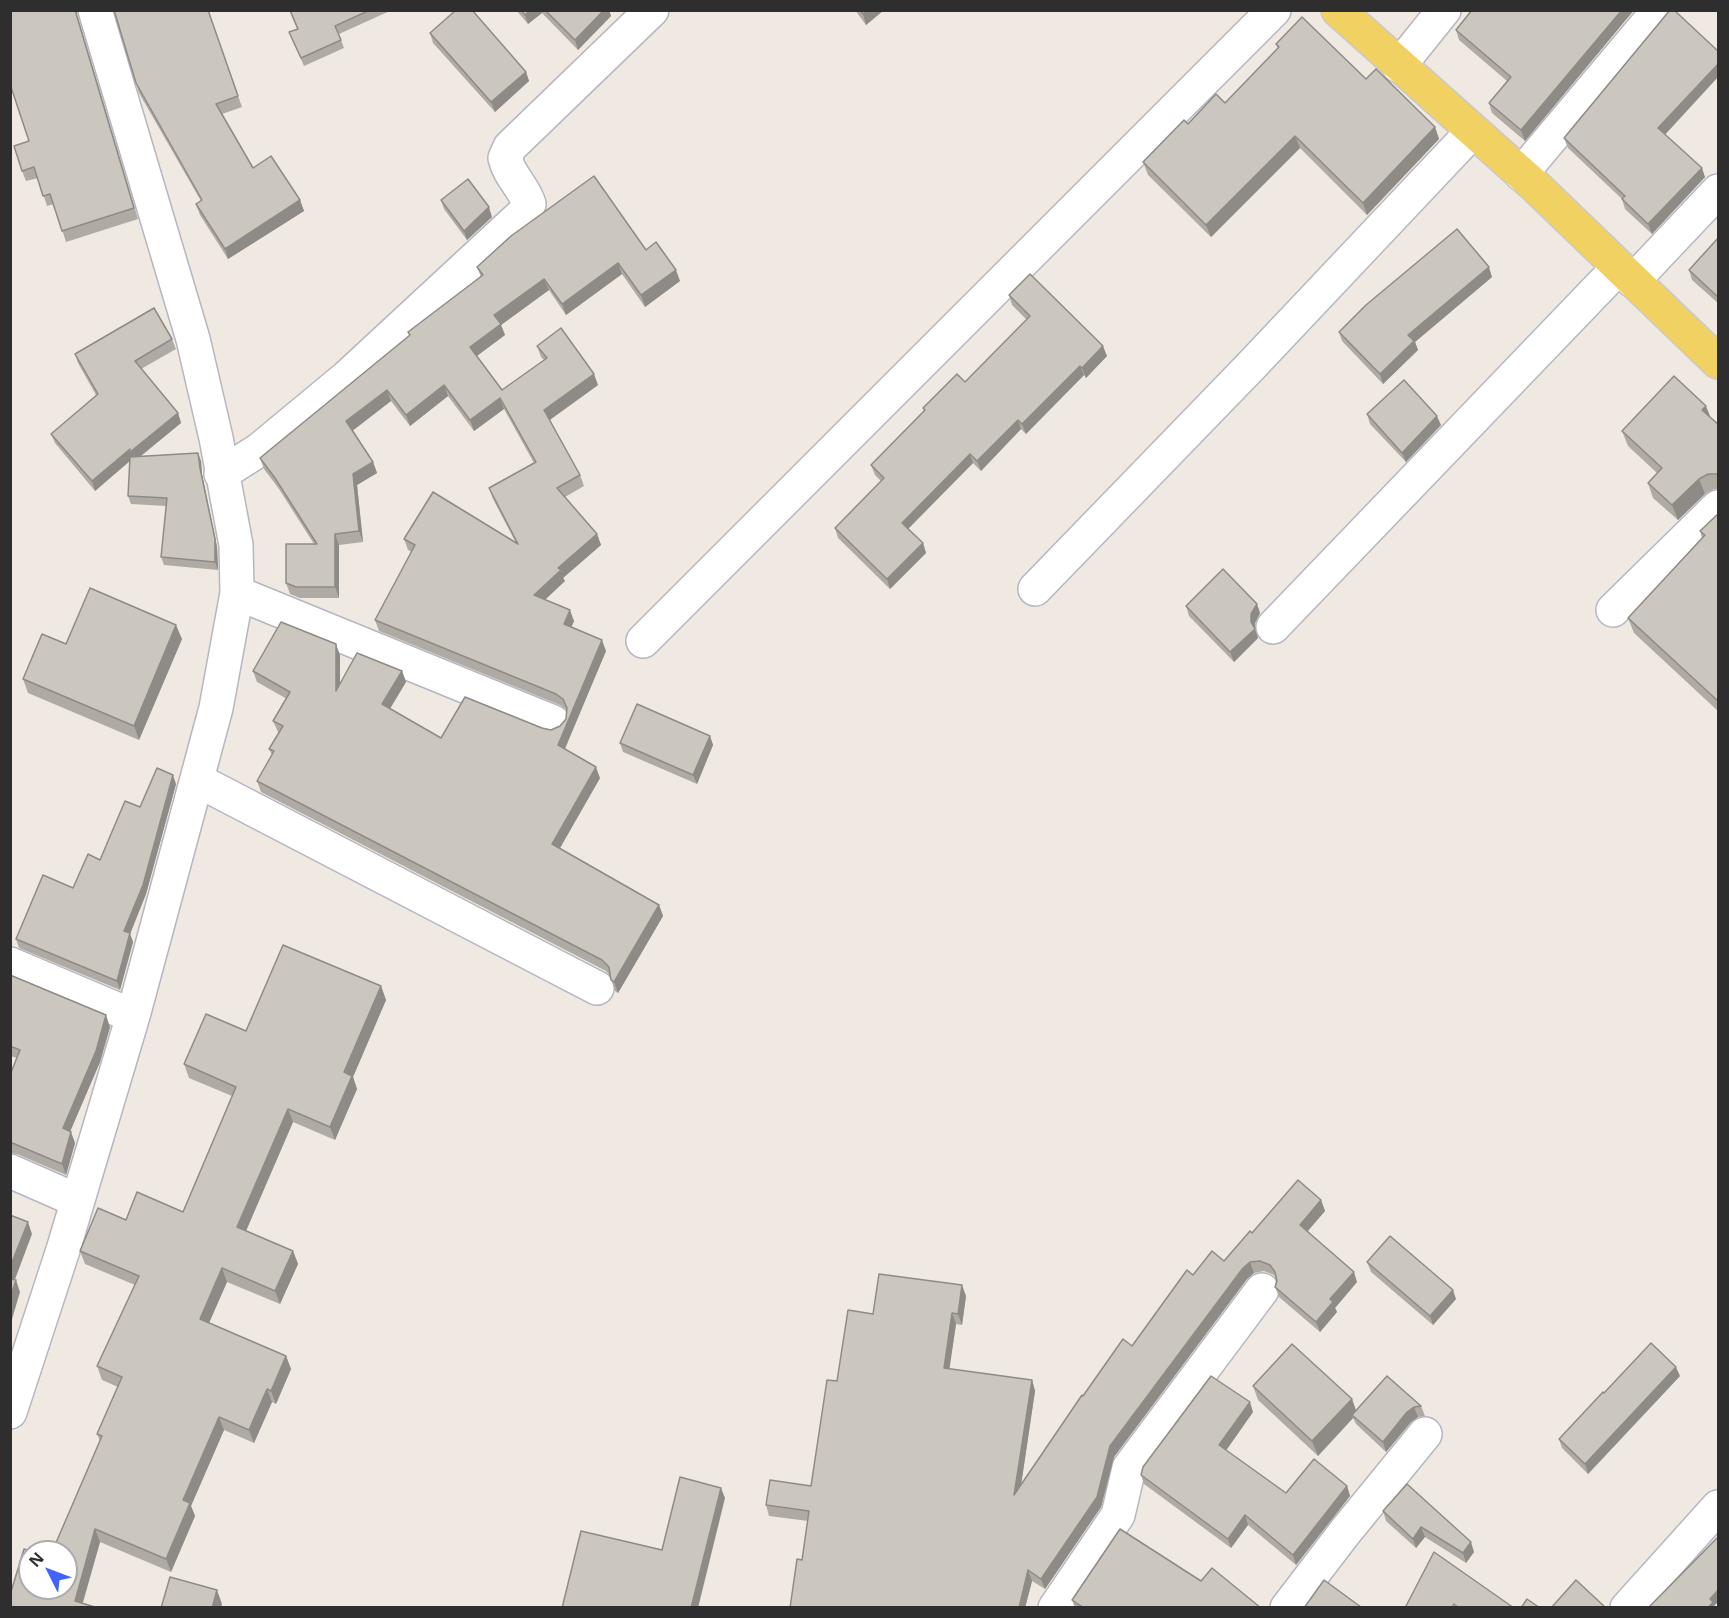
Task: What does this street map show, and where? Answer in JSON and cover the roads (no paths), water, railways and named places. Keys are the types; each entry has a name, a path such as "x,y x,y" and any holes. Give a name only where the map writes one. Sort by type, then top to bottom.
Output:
{"main road":[{"path":"1338,10 1521,174 1719,362"}],"street":[{"path":"10,1412 63,1250 76,1200 133,1016 216,708 237,593 236,545 216,438 193,339 95,10"},
{"path":"221,474 259,450 347,377 524,213 529,204 525,192 507,168 505,158 510,147 652,10"},
{"path":"643,640 1274,10"},
{"path":"1400,66 1444,10"},
{"path":"1521,174 1659,10"},
{"path":"1035,589 1251,366 1473,131"},
{"path":"1273,627 1626,274 1719,191"},
{"path":"1613,610 1719,507"},
{"path":"237,593 553,722"},
{"path":"197,780 597,988"},
{"path":"10,964 133,1016"},
{"path":"10,1172 76,1200"},
{"path":"1055,1608 1118,1515 1130,1468 1262,1290"},
{"path":"1287,1608 1425,1434"},
{"path":"1627,1608 1719,1507"}]}
